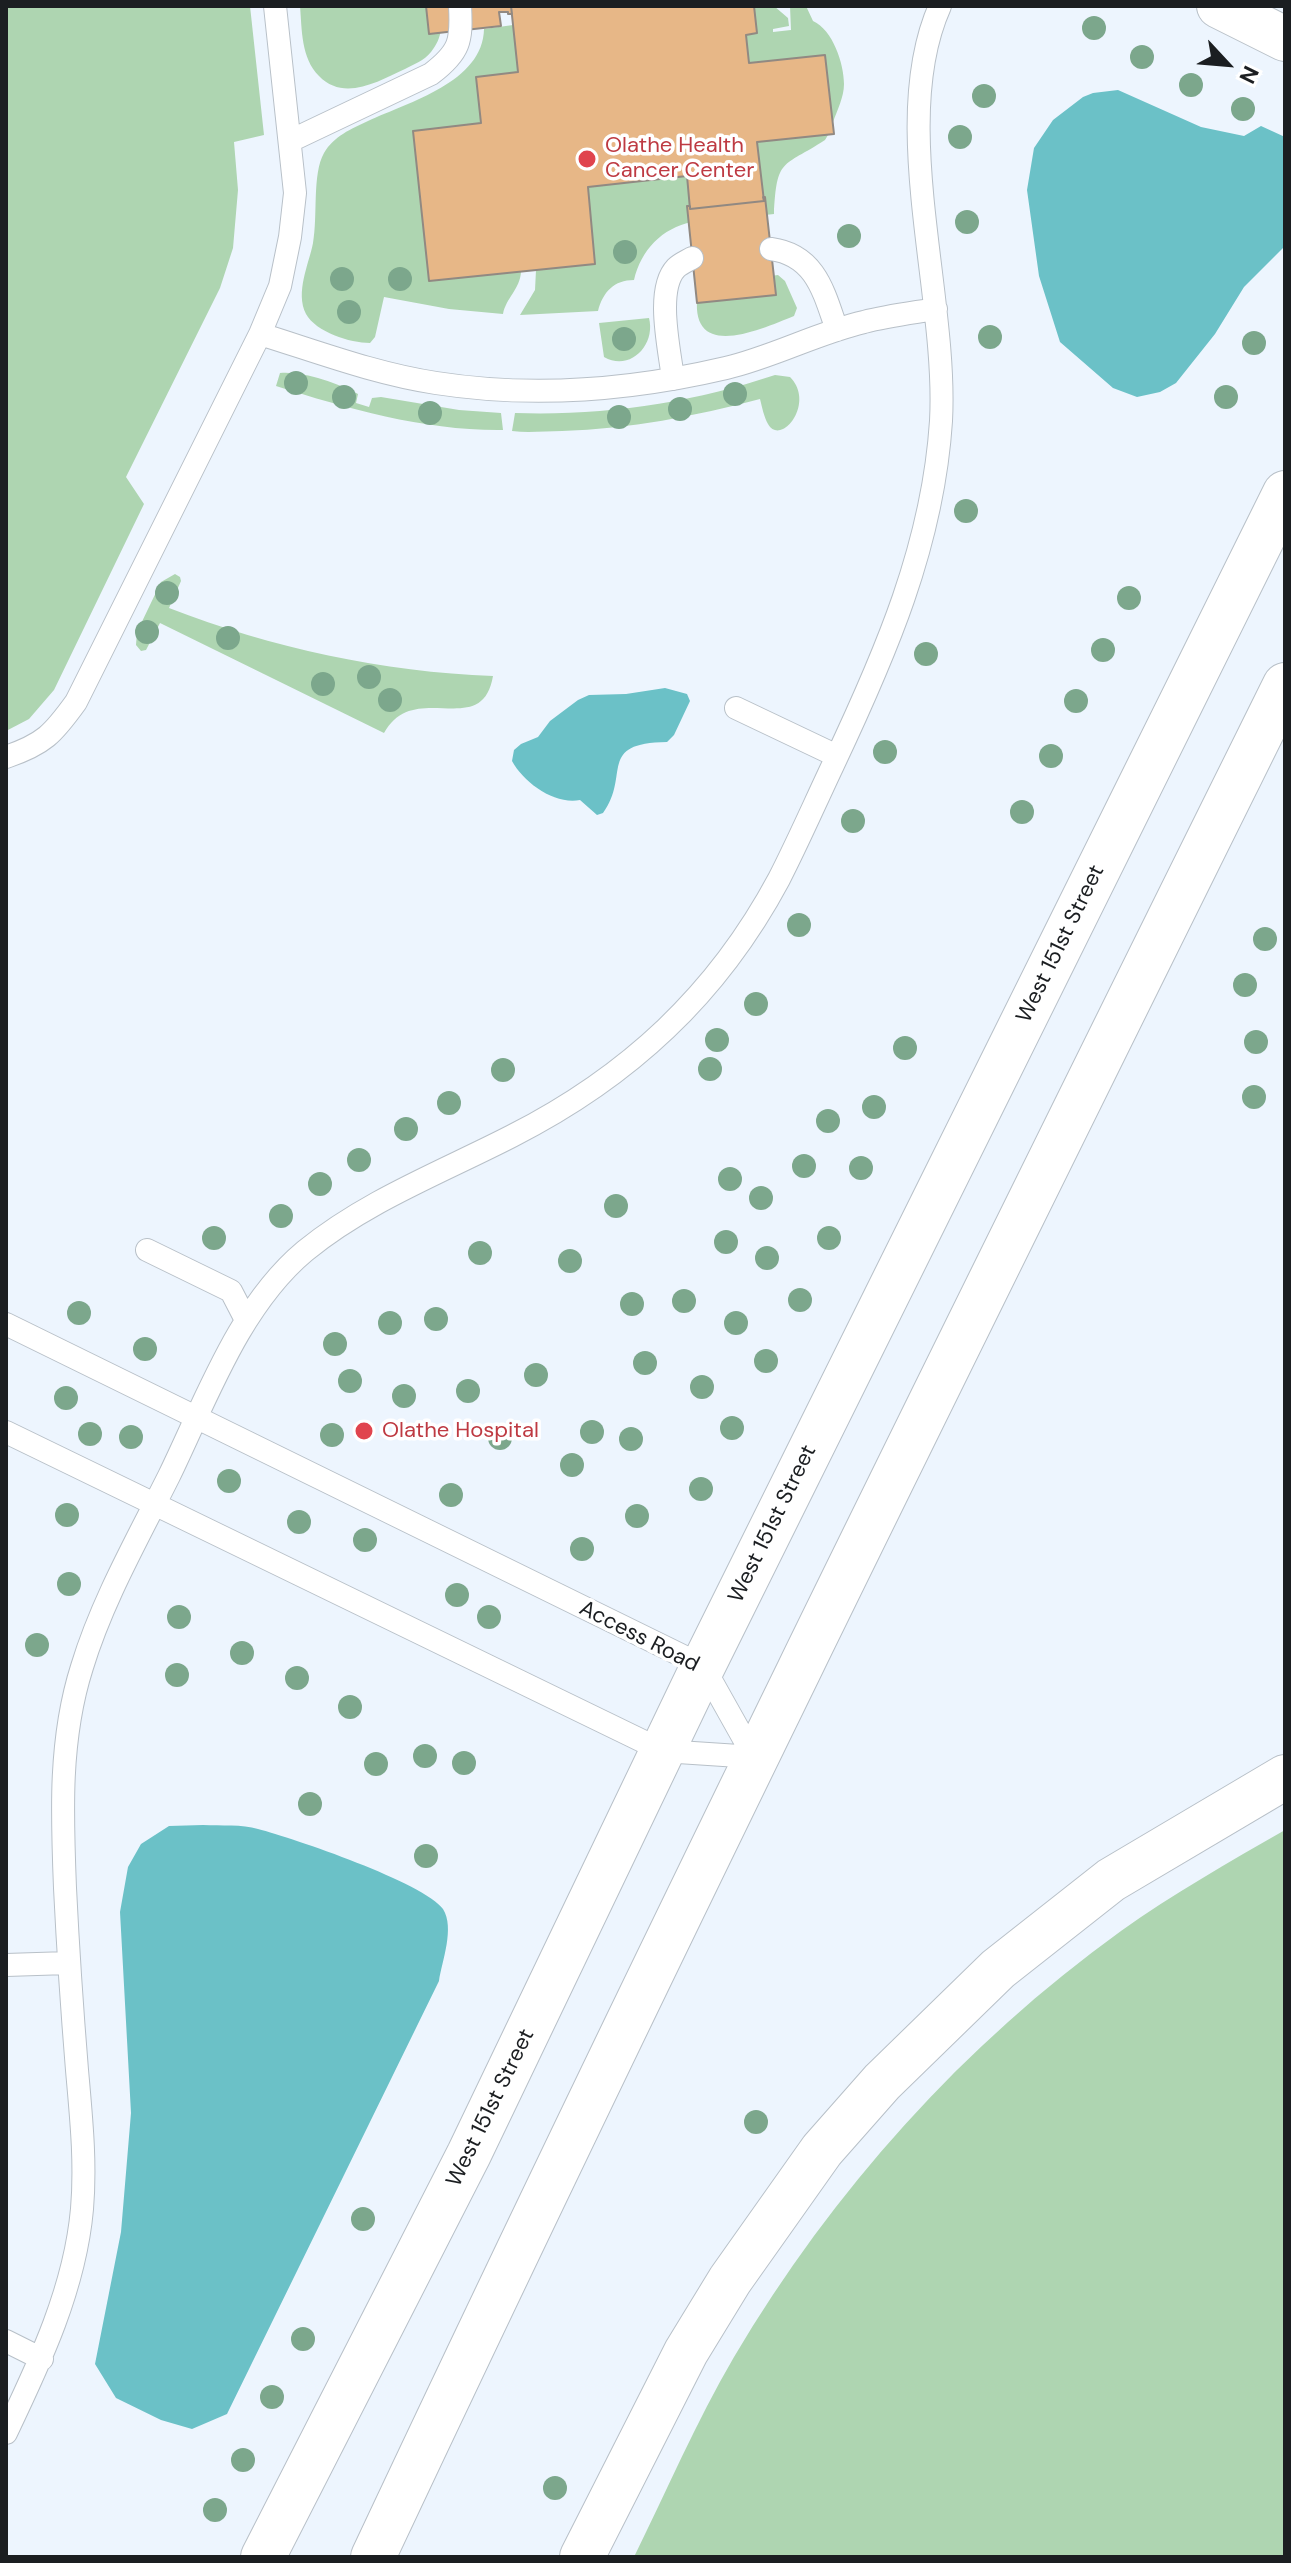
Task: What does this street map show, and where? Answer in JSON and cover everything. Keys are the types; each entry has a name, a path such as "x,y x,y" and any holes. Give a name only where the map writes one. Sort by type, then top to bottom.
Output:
{"main road":[{"path":"1219,6 1285,39"},
{"name":"West 151st Street","path":"263,2557 456,2180 703,1666 1285,493"},
{"path":"373,2557 754,1757 1285,685"},
{"path":"582,2557 686,2352 730,2280 822,2150 882,2082 998,1969 1111,1880 1285,1777"}],"lane":[{"path":"6,757 35,747 57,729 76,702 260,334 280,286 295,193 275,6"},
{"path":"290,141 431,74 445,63 454,53 461,35 460,6"},
{"path":"6,2433 42,2359 67,2283 81,2215 84,2154 68,1963 61,1797 69,1726 81,1668 107,1603 155,1504 246,1320 269,1286 305,1252 344,1224 409,1186 549,1116 637,1056 673,1024 716,976 757,917 780,876 892,633 928,520 937,468 941,413 936,309 920,158 919,106 932,23 940,6"},
{"path":"771,249 791,253 814,274 837,330"},
{"path":"673,379 665,299 668,281 676,268 692,258"},
{"path":"260,334 360,366 434,383 495,390 565,390 673,379 728,367 864,321 936,309"},
{"path":"736,708 837,756"},
{"path":"147,1250 231,1291 246,1320"},
{"name":"Access Road","path":"6,1324 703,1666 754,1757"},
{"path":"6,1432 663,1751 754,1757"},
{"path":"6,1965 68,1963"},
{"path":"6,2341 42,2359"}],"green space":[{"path":"6,6 250,6 264,135 234,142 238,190 233,248 220,288 126,477 144,504 54,690 29,719 6,731"},
{"path":"300,6 441,6 441,30 435,46 419,62 362,87 339,88 319,76 309,61"},
{"path":"754,6 774,6 788,18 789,26 773,29 773,32 791,30 790,6 806,6 813,21 832,40 842,67 844,84 833,122 825,55 749,63 746,35 757,33"},
{"path":"513,25 518,72 477,77 481,123 413,132 429,281 521,272 503,314 449,309 384,297 375,337 370,343 344,339 317,326 306,314 302,297 313,243 318,172 324,153 349,130 422,98 458,76 471,63 480,47 484,29"},
{"path":"828,135 784,166 777,182 774,214 765,215 757,142"},
{"path":"687,176 692,222 671,229 654,242 642,259 634,280 610,288 598,311 520,315 535,290 536,270 595,264 588,187"},
{"path":"778,275 785,281 797,308 794,316 729,336 714,334 703,328 698,314 698,292 709,284"},
{"path":"649,318 649,338 639,353 623,361 604,357 599,323"},
{"path":"280,373 309,376 340,386 358,394 356,403 369,407 372,398 381,397 459,410 501,413 503,430 445,427 360,410 276,386"},
{"path":"775,375 790,377 797,387 799,399 794,419 781,430 774,430 768,424 760,399 637,424 587,430 512,431 515,413 581,412 647,406 711,393"},
{"path":"175,574 181,581 169,608 248,635 328,656 369,663 493,676 486,695 476,705 412,710 397,717 384,733 160,623 146,650 141,651 136,645 137,632 161,582"},
{"path":"1285,1830 1285,2557 634,2557 734,2357 814,2236 905,2124 1008,2022 1063,1975 1161,1904"}],"water":[{"path":"1118,90 1201,127 1244,136 1261,126 1285,137 1285,246 1244,287 1215,334 1176,383 1160,392 1137,397 1113,388 1060,342 1039,276 1027,190 1034,148 1053,120 1083,97"},
{"path":"665,688 687,694 690,701 674,735 667,742 631,748 623,755 611,799 603,813 597,815 580,800 561,799 541,791 524,777 512,761 514,750 538,737 550,721 578,700 589,695"},
{"path":"169,1826 258,1829 327,1851 386,1875 431,1898 443,1909 448,1935 439,1981 227,2414 192,2429 161,2420 116,2398 95,2364 121,2232 131,2113 120,1912 128,1867 141,1844"}],"building":[{"path":"426,6 511,6 512,14 499,12 501,26 429,34"},
{"name":"Olathe Health Cancer Center","path":"511,6 754,6 757,33 746,35 749,63 825,55 834,134 757,142 764,201 690,209 687,176 588,187 595,264 429,281 413,131 481,123 476,77 518,72"},
{"path":"765,197 776,295 697,303 687,206 690,209 764,201"}],"place":[{"name":"Olathe Health Cancer Center","path":"587,159"},
{"name":"Olathe Hospital","path":"364,1431"}]}
